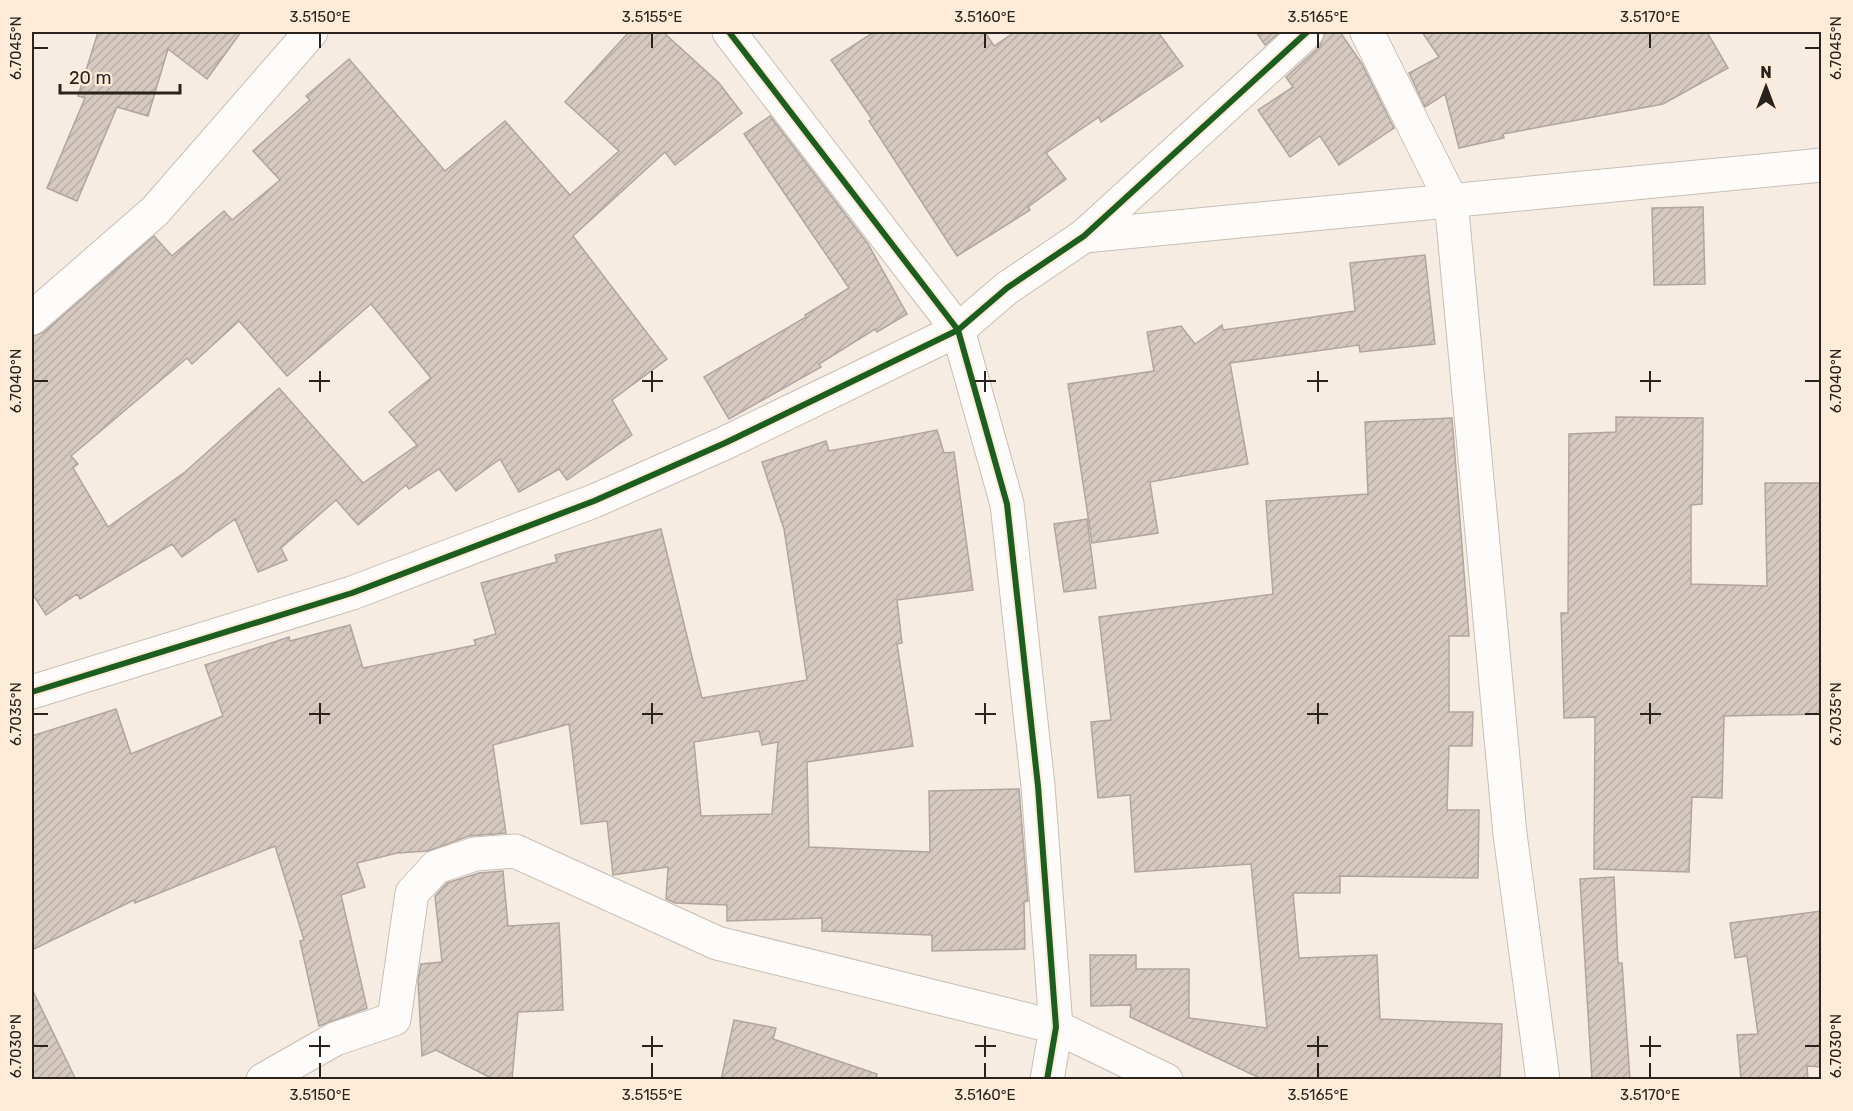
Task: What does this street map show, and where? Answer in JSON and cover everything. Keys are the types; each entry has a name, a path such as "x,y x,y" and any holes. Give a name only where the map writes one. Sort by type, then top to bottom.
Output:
{"street":[{"path":"32,318 155,211 312,32"},
{"path":"729,32 958,330 1007,504 1038,786 1056,1027 1047,1080"},
{"path":"32,692 352,593 594,501 725,443 958,330 1007,288 1084,236 1306,32"},
{"path":"1367,32 1451,200 1510,834 1543,1080"},
{"path":"1084,236 1821,165"},
{"path":"263,1080 334,1039 394,1019 412,893 436,867 475,854 515,851 717,943 1056,1027 1166,1080"}],"building":[{"path":"98,32 241,32 207,79 168,49 148,116 117,107 77,201 47,188 85,98 78,96"},
{"path":"629,32 663,32 719,83 742,113 675,165 665,152 573,236 667,359 612,400 632,435 567,480 559,469 519,492 500,459 456,491 439,469 409,489 406,485 358,525 336,500 281,548 287,560 258,572 235,519 182,557 172,544 80,599 77,594 46,615 32,593 32,336 44,332 154,236 172,256 224,211 232,220 280,180 253,151 310,100 306,96 349,59 445,171 505,121 570,195 619,151 565,102","holes":["371,304 431,378 389,412 417,445 363,483 279,388 185,472 108,527 73,468 78,464 71,456 187,358 192,364 239,321 287,376"]},
{"path":"874,32 985,32 994,46 1015,32 1158,32 1183,66 1101,122 1099,117 1046,153 1066,179 1028,207 1030,210 957,256 869,121 872,119 831,60"},
{"path":"1256,32 1280,32 1265,45"},
{"path":"1325,32 1340,32 1362,64 1394,128 1339,165 1320,136 1290,157 1258,110 1293,87 1286,77 1320,46"},
{"path":"1422,32 1707,32 1728,68 1663,104 1503,134 1504,138 1459,148 1445,94 1425,107 1409,73 1439,57"},
{"path":"770,116 868,244 907,314 877,332 875,329 819,364 821,367 729,419 704,377 806,317 805,315 849,288 744,134"},
{"path":"1703,207 1705,284 1654,285 1652,208"},
{"path":"1425,255 1435,344 1360,352 1359,345 1230,363 1248,464 1150,482 1158,533 1092,543 1068,384 1154,371 1147,332 1181,326 1195,344 1222,325 1223,330 1355,311 1350,263"},
{"path":"1616,417 1703,418 1702,504 1691,505 1691,584 1767,586 1765,483 1821,483 1821,714 1724,716 1722,798 1692,797 1689,872 1594,869 1595,717 1564,718 1561,613 1568,613 1569,434 1616,432"},
{"path":"1452,418 1469,636 1449,636 1449,712 1473,712 1472,746 1449,746 1447,810 1479,810 1478,878 1340,876 1340,893 1293,893 1299,958 1377,955 1380,1019 1502,1024 1500,1080 1264,1080 1130,1017 1131,1005 1091,1006 1090,955 1136,955 1136,969 1189,969 1189,1018 1267,1028 1251,864 1135,872 1130,795 1098,798 1091,722 1111,720 1099,617 1273,594 1266,501 1368,494 1365,422"},
{"path":"937,430 944,453 954,452 973,590 897,600 902,643 897,644 913,746 807,762 809,847 930,852 929,791 1019,789 1028,901 1024,902 1025,949 932,951 932,935 822,931 822,918 727,921 727,905 675,903 666,899 668,867 613,875 607,821 581,824 569,724 493,745 506,833 469,836 428,851 397,853 357,863 365,887 341,895 367,1008 319,1026 300,941 304,940 275,846 135,903 134,900 32,950 32,736 116,709 131,754 223,716 205,665 289,637 290,641 350,625 363,668 476,645 474,640 496,634 481,583 557,562 555,555 661,529 702,698 807,680 784,529 762,462 826,441 829,451","holes":["759,731 762,745 778,742 772,814 701,816 694,742"]},
{"path":"1087,519 1096,588 1064,592 1054,524"},
{"path":"503,871 508,926 559,923 561,958 563,1010 518,1012 512,1080 495,1080 436,1050 422,1056 418,980 421,964 442,962 435,896 447,883 479,873"},
{"path":"1614,877 1618,963 1622,963 1630,1080 1592,1080 1580,879"},
{"path":"1821,911 1821,1067 1807,1066 1808,1080 1741,1080 1737,1035 1758,1034 1747,956 1735,958 1730,923"},
{"path":"32,989 76,1080 32,1080"},
{"path":"734,1020 776,1028 773,1039 877,1074 876,1080 721,1080"}],"cycle path":[{"path":"729,32 958,330 1007,504 1038,786 1056,1027 1047,1080"},
{"path":"32,692 352,593 594,501 725,443 958,330 1007,288 1084,236 1307,32"}]}
